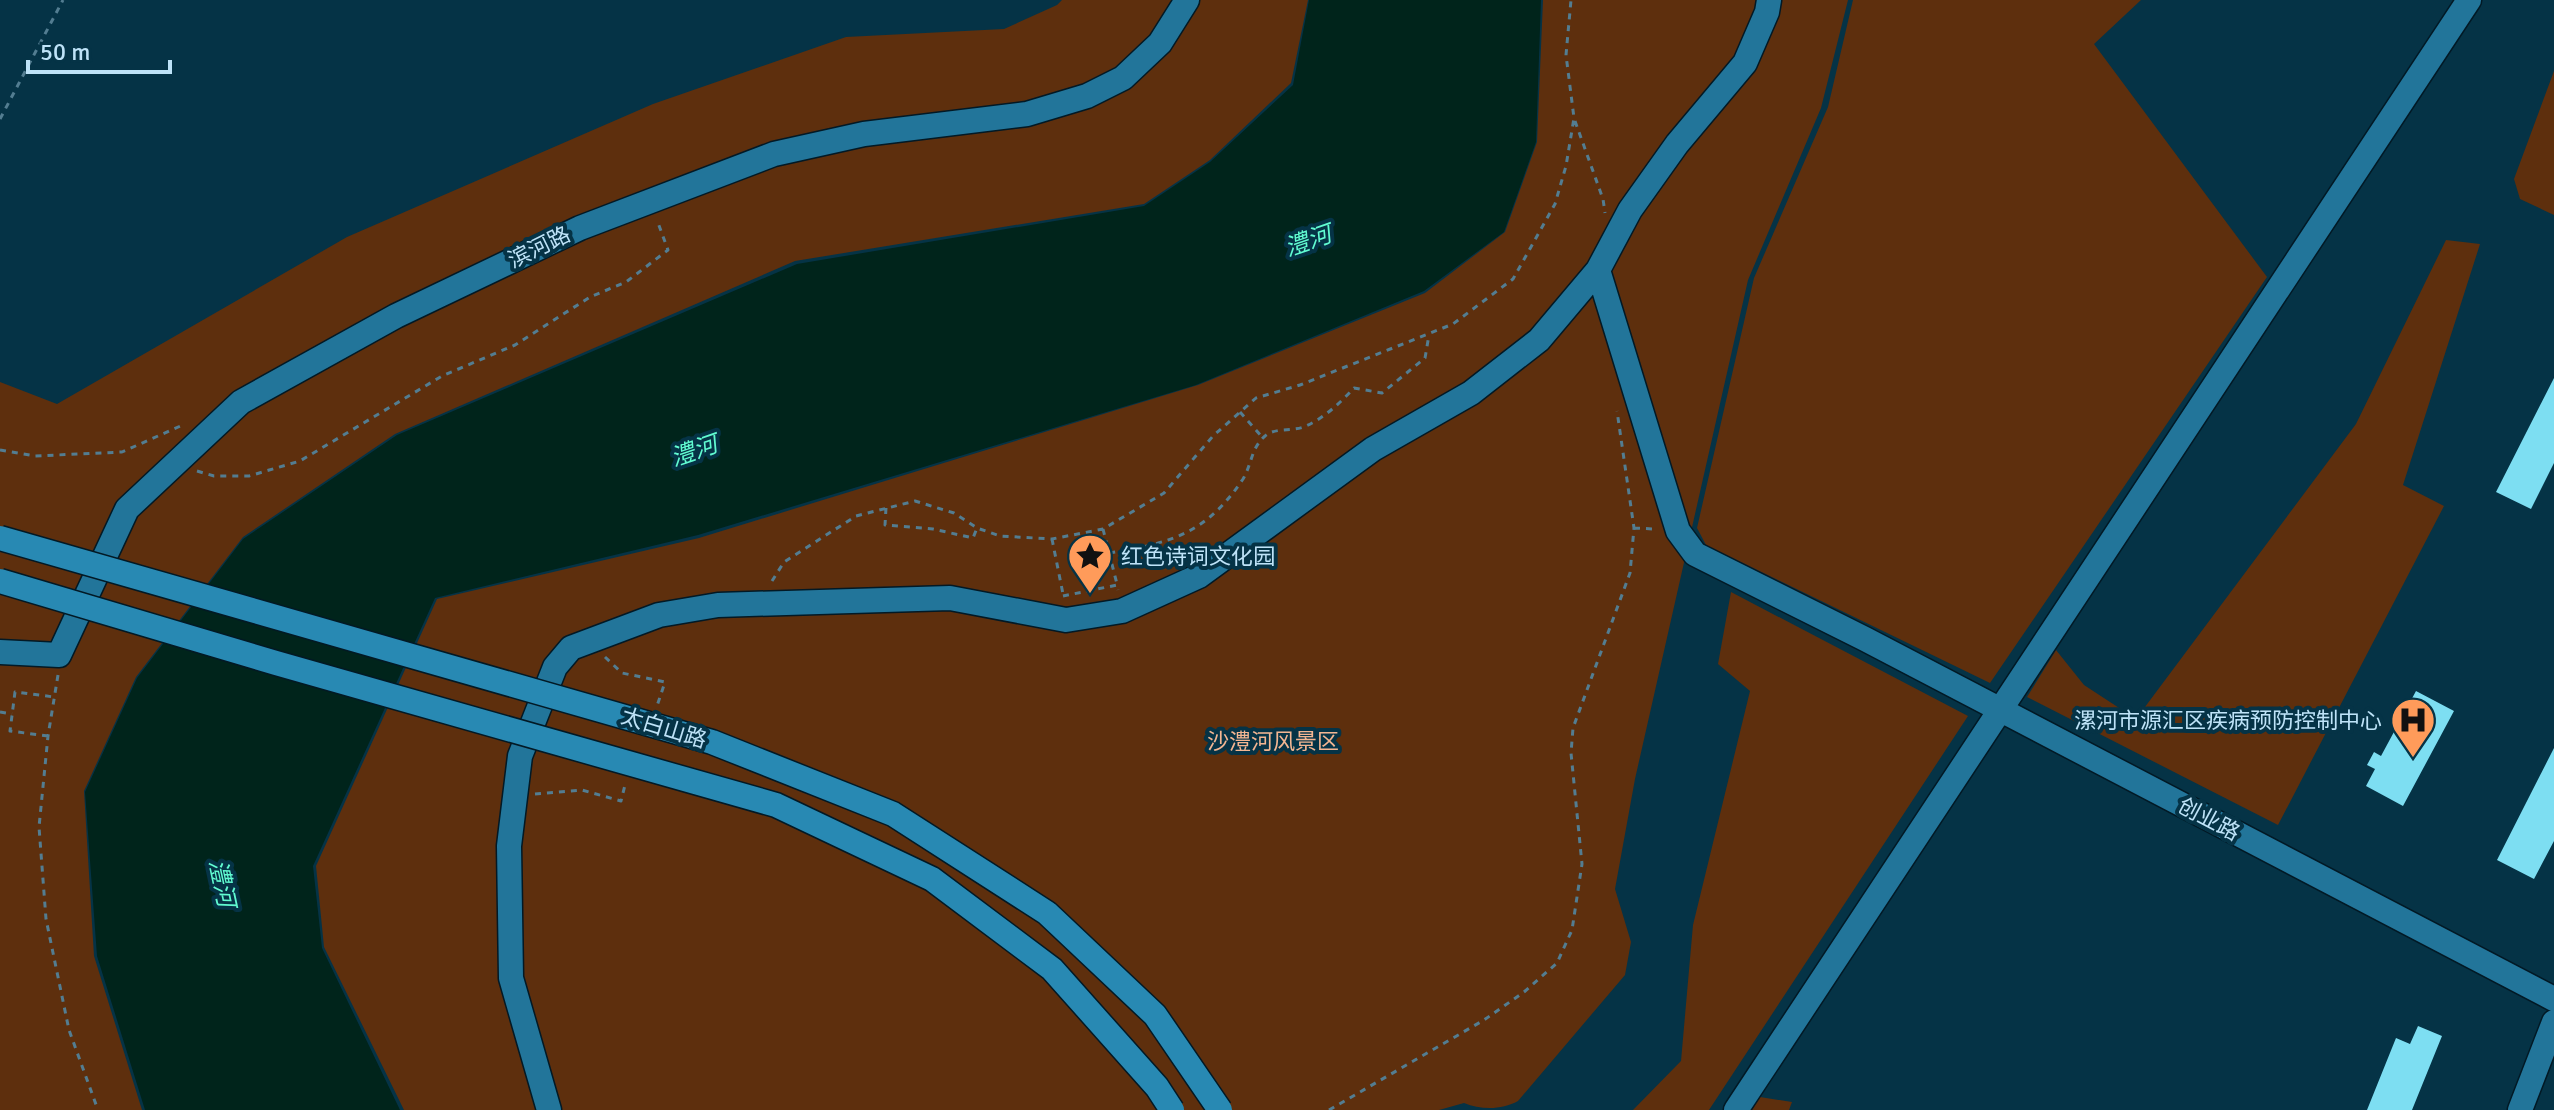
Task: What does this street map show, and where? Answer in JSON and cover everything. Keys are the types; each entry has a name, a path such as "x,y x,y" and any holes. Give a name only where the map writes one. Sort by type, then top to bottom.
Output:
{"main road":[{"name":"太白山路","path":"0,538 712,742 893,814 1047,913 1155,1015 1220,1110"},
{"name":"太白山路","path":"0,581 776,805 932,879 1052,969 1157,1087 1172,1110"}],"street":[{"name":"滨河路","path":"59,655 127,509 241,402 396,316 580,228 774,154 864,134 1027,114 1087,96 1123,78 1160,43 1187,0"},
{"path":"549,1110 511,978 509,846 520,756 555,667 571,648 659,615 718,605 950,598 1066,620 1122,611 1199,576 1373,449 1471,393 1539,340 1598,270 1630,210 1677,144 1745,63 1767,12 1769,0"},
{"path":"1736,1110 2469,0"},
{"name":"创业路","path":"1598,270 1678,531 1695,554 1865,639 2554,999"},
{"path":"0,652 59,655"},
{"path":"2520,1110 2554,1022"}],"path":[{"path":"0,119 63,0"},
{"path":"1571,0 1566,55 1574,118 1603,199 1610,248"},
{"path":"768,605 772,577 784,562 856,516 915,501 954,513 977,528 1000,536 1052,539 1103,529 1164,493 1213,436 1256,398 1300,385 1453,324 1513,279 1555,204 1566,166 1574,118"},
{"path":"179,463 214,476 249,476 300,461 442,376 515,345 590,297 626,282 668,250 649,200"},
{"path":"1109,553 1151,546 1197,528 1211,518 1244,477 1255,446 1268,433 1305,427 1338,405 1354,388 1382,393 1425,358 1429,334"},
{"path":"1329,1110 1484,1020 1524,992 1557,963 1572,930 1582,864 1572,778 1573,728 1630,573 1634,528 1617,405"},
{"path":"1240,412 1263,438"},
{"path":"0,450 35,456 122,452 185,424"},
{"path":"886,508 885,525 933,529 973,538 977,528"},
{"path":"1103,529 1117,585"},
{"path":"1052,539 1063,596"},
{"path":"59,655 39,827 46,919 69,1030 98,1110"},
{"path":"622,673 665,682"},
{"path":"48,736 10,731 15,692 56,697"},
{"path":"0,712 12,714"},
{"path":"515,791 549,794 582,790 621,801"}],"green space":[{"path":"1062,0 1308,0 1291,83 1210,160 1144,204 795,261 395,434 243,537 136,677 84,791 94,956 142,1110 0,1110 0,382 57,404 347,237 653,104 846,37 1004,29"},
{"name":"沙澧河风景区","path":"1543,0 1848,0 1821,108 1748,280 1635,779 1615,889 1631,942 1625,975 1518,1101 1484,1108 1464,1103 1439,1110 404,1110 324,947 316,866 437,599 699,538 1198,385 1425,293 1505,232 1537,142"},
{"path":"1853,0 2141,0 2094,44 2267,277 1990,683 1706,545 1697,528 1754,278 1828,107"},
{"path":"2554,71 2554,215 2520,199 2514,179"},
{"path":"2446,240 2480,244 2403,485 2444,506 2278,825 2027,697 2056,650 2084,685 2136,719 2356,424"},
{"path":"1731,592 1968,716 1709,1110 1633,1110 1681,1061 1693,925 1750,691 1718,664"},
{"path":"1760,1097 1792,1102 1789,1110 1752,1110"}],"water":[{"name":"澧河","path":"1309,0 1541,0 1536,142 1504,232 1424,291 1196,385 698,535 435,598 313,866 322,948 400,1110 145,1110 97,956 85,792 137,678 243,539 397,435 797,264 1144,206 1210,162 1293,85"}],"building":[{"path":"2554,378 2554,463 2531,509 2496,492"},
{"path":"2416,691 2454,711 2403,806 2366,786 2375,769 2367,765 2374,752 2381,756"},
{"path":"2554,748 2554,841 2534,879 2497,860"},
{"path":"2418,1026 2442,1036 2412,1110 2367,1110 2396,1038 2410,1044"}],"place":[{"name":"红色诗词文化园","path":"1090,595"},
{"name":"漯河市源汇区疾病预防控制中心","path":"2413,759"}]}
